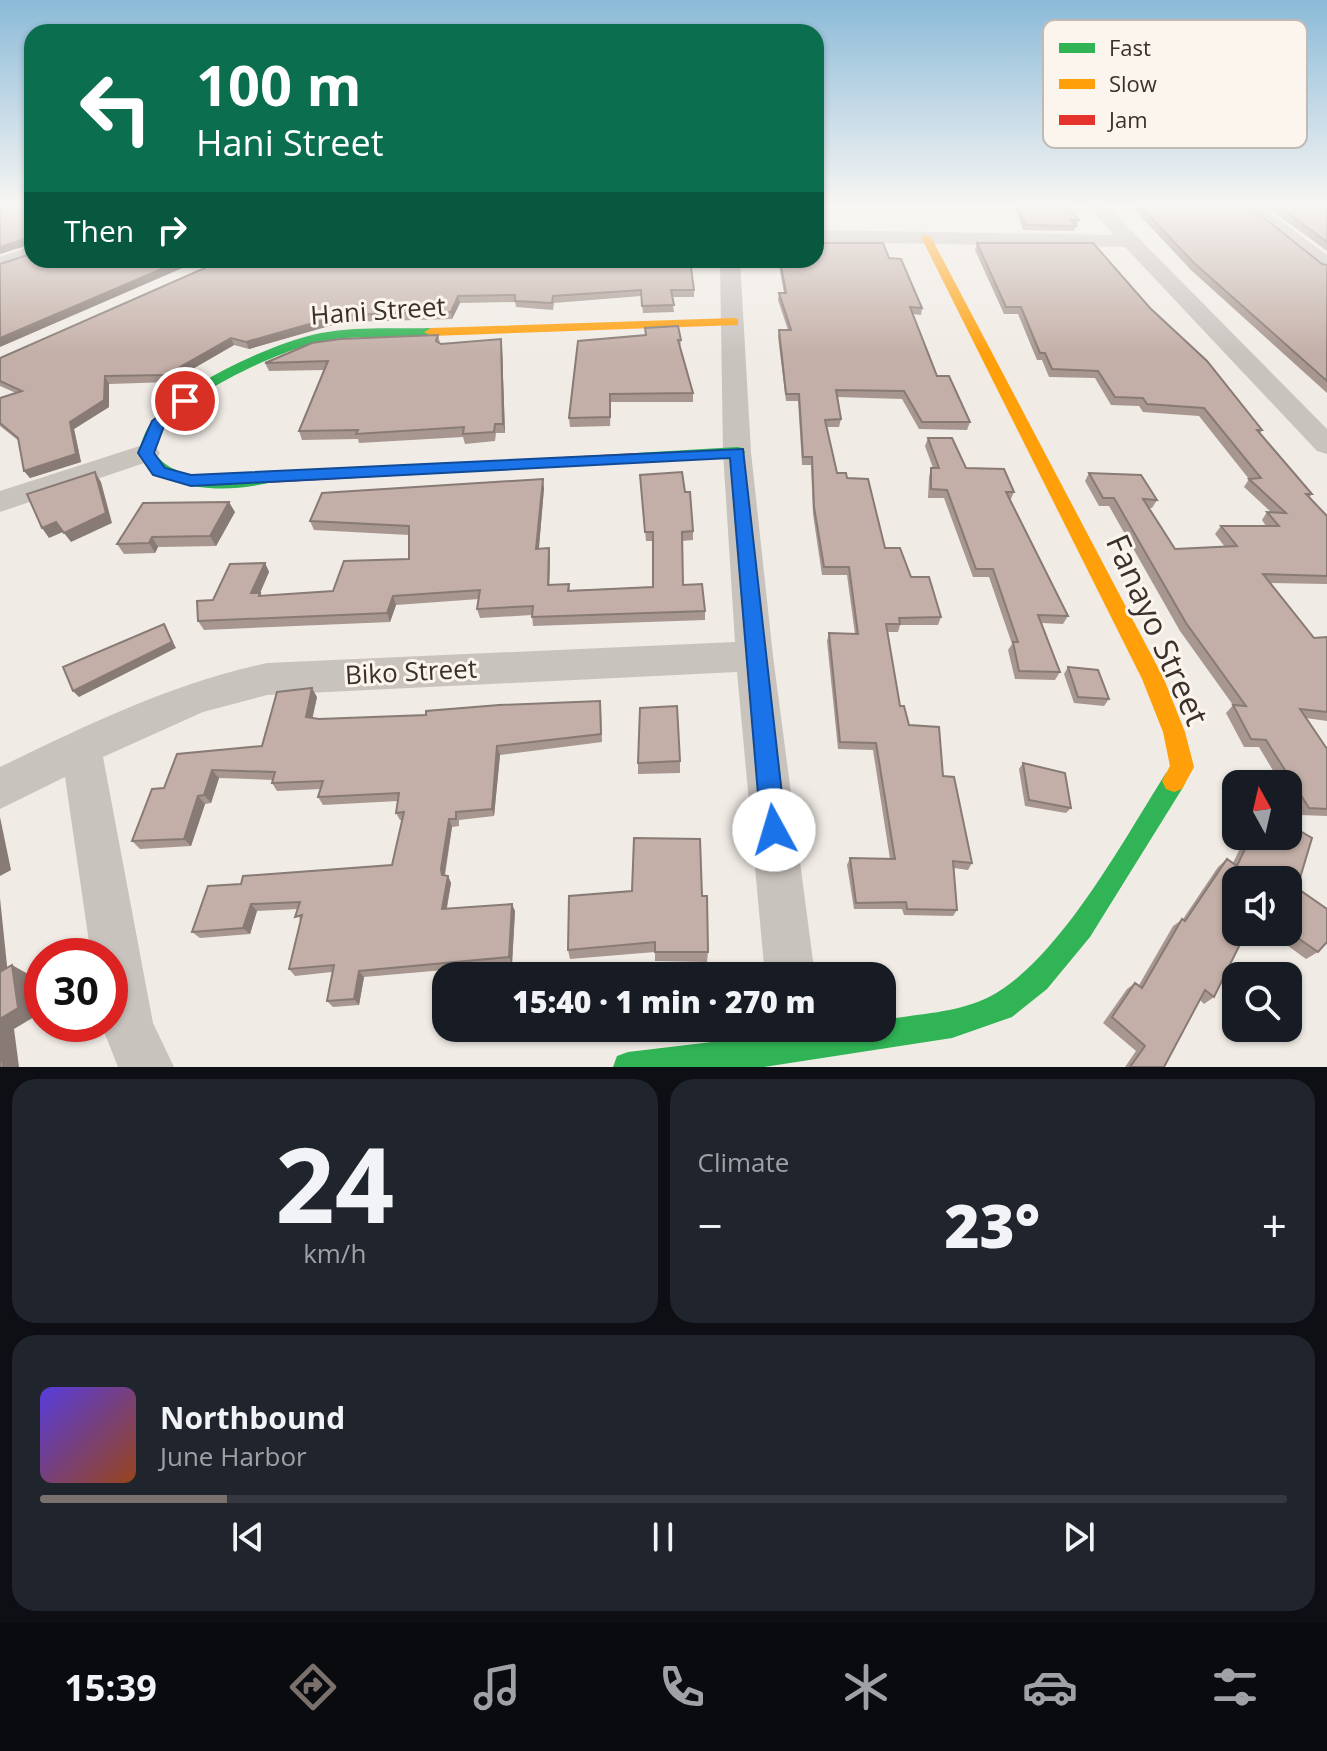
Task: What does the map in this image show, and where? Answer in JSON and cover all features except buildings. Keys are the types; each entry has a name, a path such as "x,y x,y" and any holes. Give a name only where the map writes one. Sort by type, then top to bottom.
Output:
{"street":[{"path":"0,264 22,256"},
{"name":"Fanayo Street","path":"798,1048 972,1020 1016,997 1049,964 1087,914 1139,838 1182,767 1174,732 1153,679 936,256"},
{"path":"1145,256 1327,445"},
{"path":"730,268 737,452 754,656 788,962"},
{"name":"Hani Street","path":"146,453 157,424 185,401 271,353 308,340 343,335 733,322"},
{"path":"0,502 146,453 151,465 171,477 215,481 737,452"},
{"name":"Biko Street","path":"0,789 171,705 218,688 267,679 754,656"},
{"path":"81,749 128,1030 147,1067"},
{"path":"628,1067 798,1048"}],"traffic: fast":[{"path":"267,478 218,482 184,479 156,466 146,453 155,427 168,413 204,388 273,353 308,340 338,335 431,332"},
{"path":"636,458 737,452"},
{"path":"628,1067 787,1049 935,1027 986,1014 1016,997 1059,955 1102,896 1174,781"}],"traffic: slow":[{"path":"936,256 1153,679 1174,732 1182,767 1174,781"},
{"path":"431,332 733,322"}],"traffic: jam":[{"path":"267,478 636,458"}],"route":[{"path":"185,401 169,412 151,432 146,453 151,465 159,472 191,480 737,452 754,656 774,830"}]}
